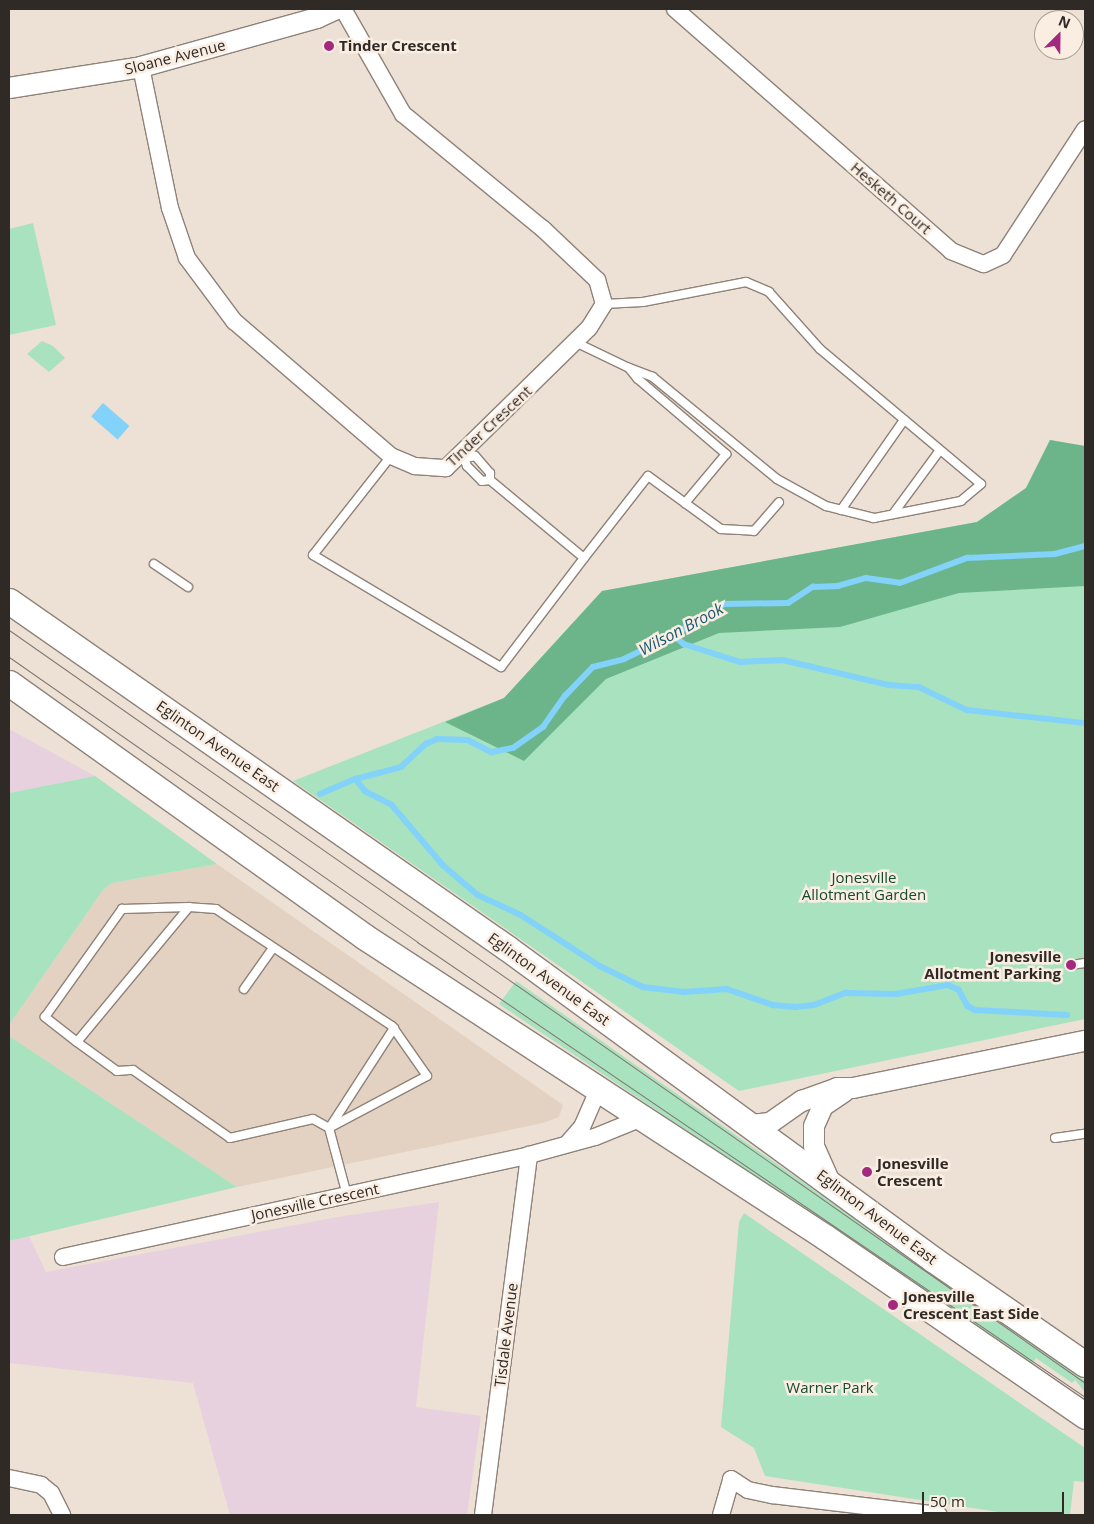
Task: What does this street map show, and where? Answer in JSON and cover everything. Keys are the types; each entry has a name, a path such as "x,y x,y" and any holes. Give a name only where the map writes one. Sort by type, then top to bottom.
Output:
{"main road":[{"name":"Eglinton Avenue East","path":"9,601 491,937 829,1180 934,1260 1085,1364"},
{"path":"9,683 365,936 833,1242 1085,1416"}],"street":[{"name":"Sloane Avenue","path":"9,88 141,67 317,18 336,9"},
{"path":"342,9 403,114 543,229 597,280 604,304"},
{"name":"Hesketh Court","path":"675,9 951,250 984,264 1003,255 1085,129"},
{"name":"Tinder Crescent","path":"141,67 170,208 187,258 234,320 391,456 415,466 446,468 464,456 589,328 604,304"},
{"path":"751,1125 770,1123 802,1101 825,1091 853,1088 1085,1041"},
{"path":"567,1144 582,1127 599,1088"},
{"path":"829,1180 814,1146 816,1117 832,1098 853,1088"},
{"name":"Jonesville Crescent","path":"63,1257 529,1155 595,1137 644,1117"},
{"name":"Tisdale Avenue","path":"483,1515 529,1155"},
{"path":"9,1478 41,1485 51,1493 62,1515"},
{"path":"721,1515 731,1479 748,1490 772,1495 939,1515"}],"lane":[{"path":"575,342 652,377 777,479 826,506 874,518 961,501 981,484 820,349 769,292 746,282 643,302 604,304"},
{"path":"629,368 638,379 726,454 685,503"},
{"path":"841,510 904,420"},
{"path":"893,514 940,450"},
{"path":"391,456 313,555 501,667 648,476 721,529 754,531 779,502"},
{"path":"490,480 490,473 474,456 464,456 467,466 482,481 490,480 584,558"},
{"path":"154,564 188,587"},
{"path":"76,1042 189,907"},
{"path":"329,1128 427,1076 394,1028 298,960 273,948 216,909 189,907 122,909 45,1017 117,1071 133,1070 230,1138 313,1119 329,1128 346,1195"},
{"path":"244,989 273,948"},
{"path":"1071,965 1085,963"},
{"path":"329,1128 394,1028"},
{"path":"1055,1138 1085,1134"}],"shaded area":[{"path":"9,729 95,776 9,793"},
{"path":"217,864 563,1105 559,1117 543,1123 237,1187 9,1036 9,1025 103,890 112,883"},
{"path":"439,1202 416,1407 481,1416 467,1515 230,1515 193,1383 9,1363 9,1241 29,1236 46,1272 338,1217"}],"green space":[{"path":"33,223 56,325 9,335 9,229"},
{"path":"42,341 53,346 65,358 49,372 27,354"},
{"name":"Jonesville Allotment Garden","path":"1050,440 1085,446 1085,1019 739,1091 293,781 504,698 602,591 977,522 1026,488"},
{"path":"1050,440 1085,446 1085,586 959,593 840,627 719,633 606,679 524,761 445,722 504,698 602,591 977,522 1026,488"},
{"path":"95,776 217,864 112,883 103,890 9,1025 9,793"},
{"path":"516,981 1085,1380 1085,1392 1075,1380 1072,1383 1036,1358 1032,1364 499,1004"},
{"path":"9,1036 237,1187 9,1241"},
{"name":"Warner Park","path":"744,1213 1085,1448 1085,1482 1074,1481 1070,1515 1018,1515 765,1476 754,1448 721,1427 739,1222"}],"water":[{"path":"103,403 129,426 118,440 91,417"}],"waterway":[{"name":"Wilson Brook","path":"320,794 356,779 401,767 426,744 437,739 468,740 492,752 513,748 543,727 565,696 593,667 624,659 672,636 724,604 788,603 813,587 838,586 866,578 900,583 967,558 1055,554 1085,546"},
{"path":"674,635 684,644 740,662 783,660 889,685 919,687 967,710 1085,723"},
{"path":"356,779 365,791 392,805 443,865 478,895 521,915 600,966 643,987 684,992 727,989 773,1005 795,1007 814,1005 846,993 896,994 948,985 959,990 968,1006 975,1010 1067,1015"}],"tram line":[{"path":"9,630 1085,1383"},
{"path":"9,657 417,942 1085,1397"}],"place":[{"name":"Tinder Crescent","path":"329,46"},
{"name":"Jonesville Allotment Parking","path":"1071,965"},
{"name":"Jonesville Crescent","path":"867,1172"},
{"name":"Jonesville Crescent East Side","path":"893,1305"}]}
